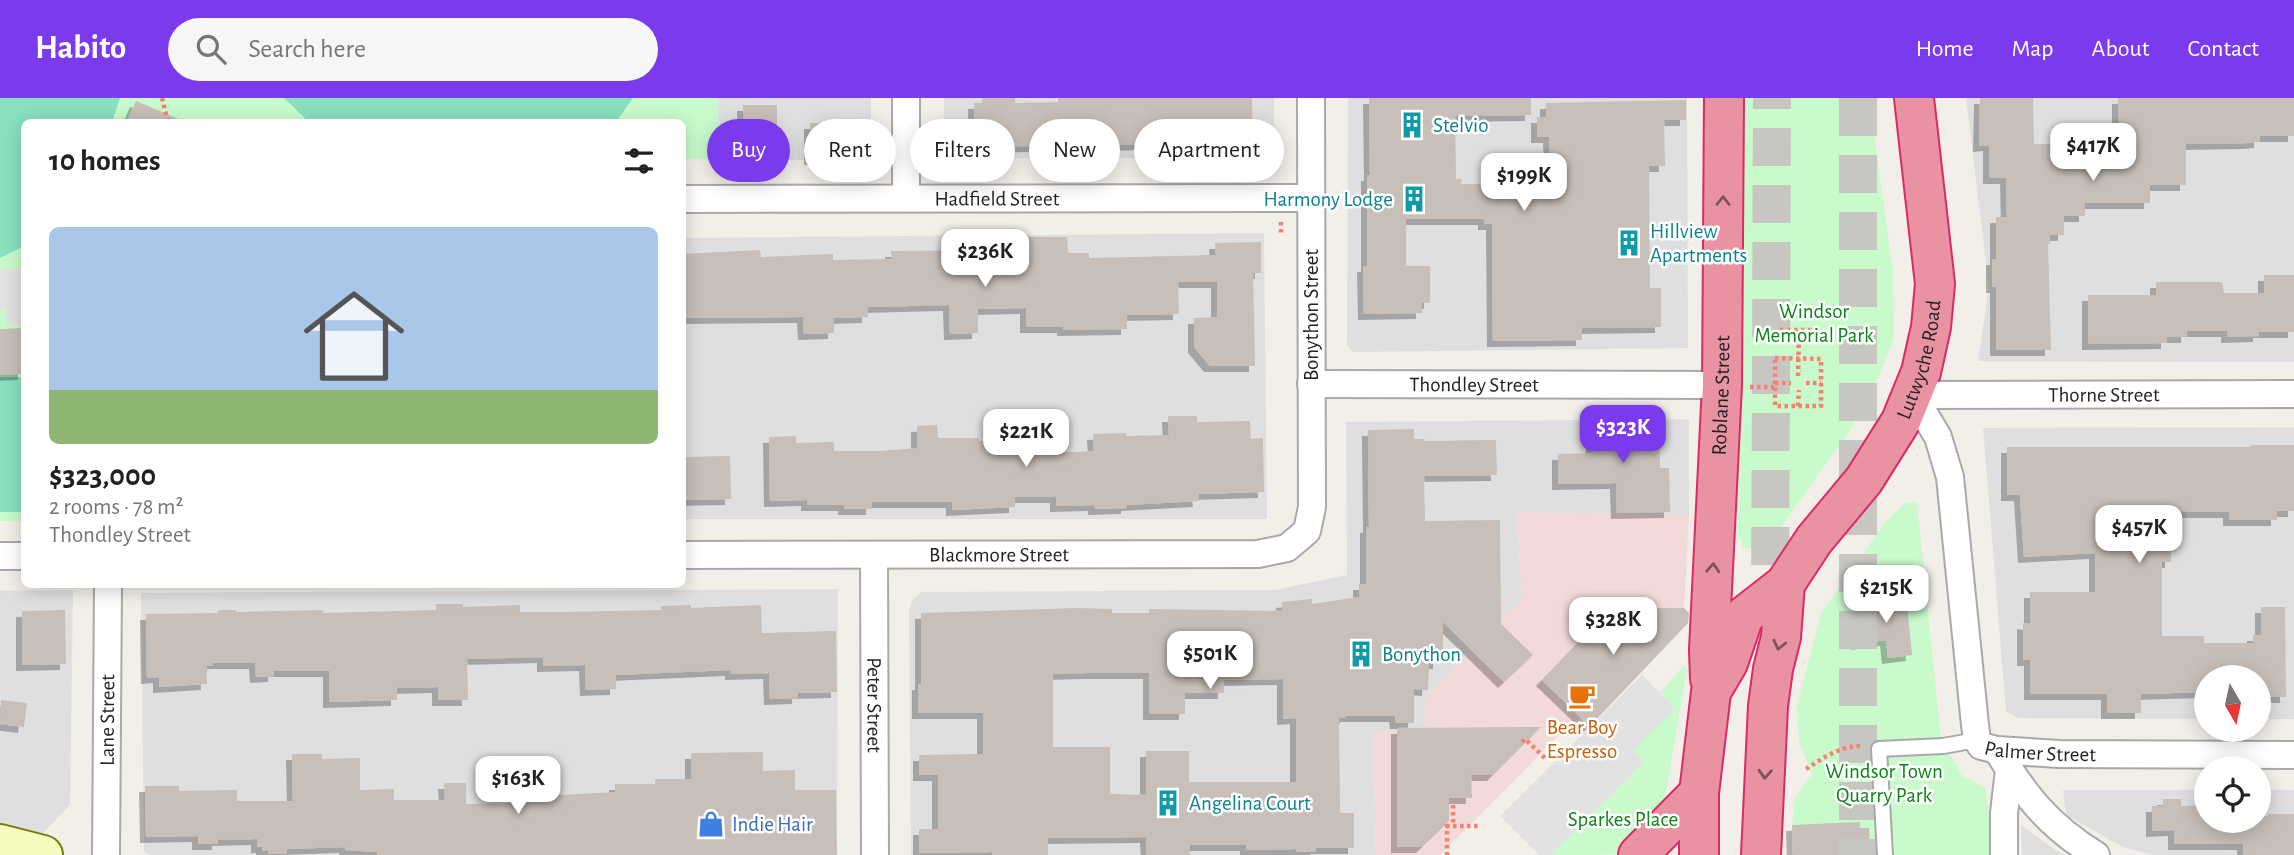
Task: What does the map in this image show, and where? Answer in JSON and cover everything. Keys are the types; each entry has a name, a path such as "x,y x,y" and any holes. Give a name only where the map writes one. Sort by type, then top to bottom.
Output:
{"highway":[{"name":"Roblane Street","path":"1711,692 1709,650 1721,384 1724,98"},
{"name":"Lutwyche Road","path":"1699,855 1699,793 1711,692 1728,663 1744,616 1785,584 1814,540 1878,460 1913,395 1927,349 1934,284 1914,98"},
{"name":"Lutwyche Road","path":"1761,855 1768,706 1773,668 1781,637 1785,584"},
{"path":"1638,855 1699,793"}],"main road":[{"path":"0,844 43,855"}],"street":[{"path":"906,98 906,197"},
{"name":"Bonython Street","path":"1307,531 1312,507 1311,98"},
{"name":"Hadfield Street","path":"686,200 906,197 1312,198"},
{"name":"Thondley Street","path":"1311,384 1721,384"},
{"name":"Thorne Street","path":"1913,395 2294,394"},
{"name":"Palmer Street","path":"1913,395 1938,437 1950,477 1994,753 2294,755"},
{"name":"Blackmore Street","path":"686,555 1258,554 1287,548 1307,531"},
{"name":"Peter Street","path":"874,555 875,855"},
{"path":"0,556 21,556"},
{"name":"Lane Street","path":"106,855 108,588"},
{"path":"1994,753 2004,813 2004,855"},
{"path":"1994,753 2047,818 2096,855"}],"lane":[{"path":"1885,855 1879,749 1943,747 1994,753"}],"path":[{"path":"162,98 167,119"},
{"path":"1780,330 1815,330"},
{"path":"1798,376 1799,330"},
{"path":"1775,358 1821,359 1821,406 1774,406 1775,383 1775,358"},
{"path":"1775,383 1791,383"},
{"path":"1806,383 1821,383"},
{"path":"1798,390 1798,406"},
{"path":"1522,742 1525,739 1547,760"},
{"path":"1806,769 1844,748 1862,746 1879,749"},
{"path":"1453,805 1453,826"},
{"path":"1447,855 1447,825 1479,826"}],"shaded area":[{"path":"718,98 871,98 871,119 804,119 804,160 790,160 790,119 718,119"},
{"path":"944,98 1274,98 1274,119 1134,119 1134,158 1120,158 1120,119 1029,119 1029,158 1015,158 1015,119 944,119"},
{"path":"1348,98 1687,98 1688,348 1353,352 1347,345"},
{"path":"1966,98 2294,98 2294,362 1978,361 1989,288"},
{"path":"1264,233 1267,519 686,519 686,238"},
{"path":"0,269 21,269 21,326 7,325 6,310 0,310"},
{"path":"1689,419 1689,515 1517,512 1522,599 1426,696 1424,731 1373,731 1376,855 911,855 909,611 912,601 921,592 1275,590 1347,575 1346,422"},
{"path":"2294,427 2294,719 2272,719 2272,665 2194,665 2194,719 2018,718 2006,711 1983,428"},
{"path":"1517,512 1689,515 1684,608 1581,717 1561,733 1440,855 1376,855 1373,731 1424,730 1426,696 1522,599"},
{"path":"838,589 837,855 150,855 144,851 141,593"},
{"path":"73,590 70,805 42,834 0,824 0,591"},
{"name":"Sparkes Place","path":"1642,675 1675,708 1633,750 1644,762 1550,855 1539,855 1500,816"},
{"path":"2063,790 2194,790 2194,833 2271,833 2271,790 2294,790 2294,855 2153,855 2123,847 2066,815"},
{"path":"2021,825 2054,849 2063,855 2022,855"}],"green space":[{"path":"0,98 718,98 718,119 707,119 707,159 686,159 686,119 21,119 21,521 0,521"},
{"path":"0,98 120,98 113,119 21,119 21,248 0,258"},
{"path":"284,98 633,98 618,119 306,119"},
{"name":"Windsor Memorial Park","path":"1733,98 1869,98 1893,271 1894,338 1877,380 1849,432 1763,552 1743,547 1738,532 1733,308"},
{"path":"0,377 21,377 21,512 0,512"},
{"name":"Windsor Town Quarry Park","path":"1917,502 1941,739 1962,776 1985,787 1994,855 1793,855 1795,798 1812,774 1799,742 1797,705 1821,613 1886,521 1906,503"},
{"name":"Sparkes Place","path":"1684,666 1687,669 1665,799 1652,823 1633,844 1618,854 1550,855 1644,762 1632,750 1675,708 1660,692"}],"building":[{"path":"982,98 1015,98 1015,103 1058,102 1058,98 1252,98 1253,119 1134,119 1134,144 1120,145 1120,119 1029,119 1029,146 1015,146 1015,119 974,119 974,103 982,103"},
{"path":"1369,98 1531,98 1531,115 1455,116 1456,179 1462,179 1461,184 1507,184 1507,177 1551,176 1549,137 1537,137 1537,117 1546,117 1546,103 1686,100 1686,120 1664,120 1665,166 1649,166 1650,288 1661,288 1661,327 1582,328 1582,340 1493,341 1492,224 1484,224 1484,219 1406,219 1406,266 1430,266 1430,303 1422,303 1422,313 1364,314 1363,266 1367,266 1367,175 1370,175"},
{"path":"1980,98 2033,98 2034,144 2118,144 2118,98 2294,98 2294,136 2260,136 2260,142 2248,143 2186,144 2186,185 2150,185 2150,203 2085,203 2085,216 2064,216 2064,235 2050,235 2048,244 2051,350 1996,350 1996,287 1992,287 1992,259 1996,259 1996,217 2007,217 2006,178 1989,178 1989,145 1979,146"},
{"path":"136,101 179,119 128,119"},
{"path":"743,105 777,105 777,119 744,119"},
{"path":"1019,237 1067,237 1068,253 1089,253 1089,258 1216,255 1215,243 1261,242 1261,273 1253,273 1255,366 1210,366 1194,347 1194,318 1217,317 1217,282 1178,282 1179,314 1127,315 1127,329 1063,330 1063,327 1026,327 1026,308 978,309 978,333 950,334 949,305 868,307 868,317 834,318 834,333 804,334 803,317 686,318 686,254 760,250 761,257 833,254 833,260 892,259 891,251 1019,250"},
{"path":"2264,275 2294,275 2294,332 2259,332 2259,336 2227,337 2227,331 2187,331 2187,337 2167,337 2167,343 2088,344 2088,295 2156,295 2156,282 2222,282 2224,293 2264,293"},
{"path":"21,328 21,374 0,375 0,329"},
{"path":"1168,416 1197,416 1197,422 1250,421 1251,439 1263,438 1264,492 1198,494 1199,501 1094,509 1094,505 1056,506 1056,497 1015,497 1015,507 952,510 952,502 872,502 872,509 844,509 844,505 807,505 807,500 770,501 769,437 796,436 796,443 834,442 834,451 880,451 917,448 917,426 937,425 938,438 979,438 979,441 1024,440 1023,425 1053,424 1053,453 1094,451 1093,434 1169,435"},
{"path":"1659,420 1660,468 1669,468 1670,512 1617,513 1616,483 1558,484 1558,454 1592,453 1591,422"},
{"path":"1414,429 1414,439 1425,441 1496,440 1497,475 1424,476 1425,521 1500,520 1501,624 1533,655 1504,682 1443,622 1443,650 1439,651 1439,663 1429,663 1428,690 1414,689 1414,723 1396,723 1395,716 1339,718 1340,813 1354,813 1354,848 1316,848 1316,852 1296,852 1296,849 1246,850 1246,845 1190,845 1190,855 1147,855 1146,837 1048,838 1048,855 992,855 992,852 919,853 919,829 938,829 938,775 919,775 919,755 983,754 983,713 918,713 918,684 921,684 921,613 1076,608 1112,609 1112,613 1149,613 1149,609 1282,611 1282,602 1312,599 1312,604 1359,597 1359,584 1366,584 1366,527 1369,527 1368,430","holes":["1149,673 1149,714 1185,714 1185,693 1224,693 1224,680 1283,679 1283,719 1296,718 1296,782 1189,782 1189,751 1146,751 1146,795 1110,794 1110,747 1053,747 1053,674"]},
{"path":"2294,445 2294,511 2277,511 2277,520 2229,520 2229,512 2171,512 2171,562 2162,562 2162,636 2204,636 2204,643 2253,643 2253,635 2261,635 2261,607 2285,607 2286,697 2272,697 2272,665 2194,665 2194,692 2141,694 2141,713 2107,713 2107,694 2030,694 2030,660 2023,660 2023,623 2030,624 2030,592 2095,592 2095,553 2024,557 2020,495 2007,495 2007,447"},
{"path":"730,456 731,499 686,500 686,457"},
{"path":"1906,595 1912,655 1888,658 1886,640 1857,644 1854,618 1859,618 1858,610 1867,609 1866,599"},
{"path":"436,604 463,604 463,607 520,605 520,612 761,605 762,633 836,631 837,692 798,693 798,698 770,699 769,673 731,674 731,670 616,675 616,689 586,690 585,665 543,666 543,657 467,659 468,700 438,700 438,687 397,688 397,700 329,702 329,671 274,671 274,676 256,677 255,663 213,663 213,666 206,666 207,684 159,687 159,677 147,678 146,614 218,613 218,610 323,610 323,613 436,610"},
{"path":"1611,608 1684,608 1689,613 1688,623 1590,726 1542,680"},
{"path":"65,610 66,664 22,665 22,611"},
{"path":"1,700 27,703 24,727 0,724"},
{"path":"1541,727 1493,775 1471,775 1472,798 1449,798 1449,821 1422,847 1397,847 1397,728"},
{"path":"763,752 763,771 795,770 795,790 836,790 837,855 377,855 377,852 345,850 345,847 287,849 287,854 268,854 268,850 262,851 262,847 257,847 257,839 218,840 218,844 198,844 198,836 146,837 145,786 179,786 179,791 237,790 237,801 293,801 292,754 322,754 322,759 360,758 360,790 394,789 394,800 445,800 444,783 466,783 466,804 523,803 523,797 615,792 615,784 655,784 655,779 691,779 691,753"},
{"path":"2163,799 2181,799 2181,806 2194,806 2194,833 2271,833 2271,814 2294,814 2294,855 2243,855 2243,844 2174,844 2174,830 2152,831 2152,806 2163,806"},
{"path":"1860,822 1860,828 1869,828 1870,855 1793,855 1792,825"}],"tunnel":[{"path":"1770,622 1772,98"},
{"path":"1858,98 1858,855"}],"place":[{"name":"Stelvio","path":"1412,125"},
{"name":"Harmony Lodge","path":"1414,199"},
{"name":"Hillview Apartments","path":"1629,243"},
{"name":"Bonython","path":"1361,654"},
{"name":"Bear Boy Espresso","path":"1582,696"},
{"name":"Angelina Court","path":"1168,803"},
{"name":"Indie Hair","path":"711,824"}]}
